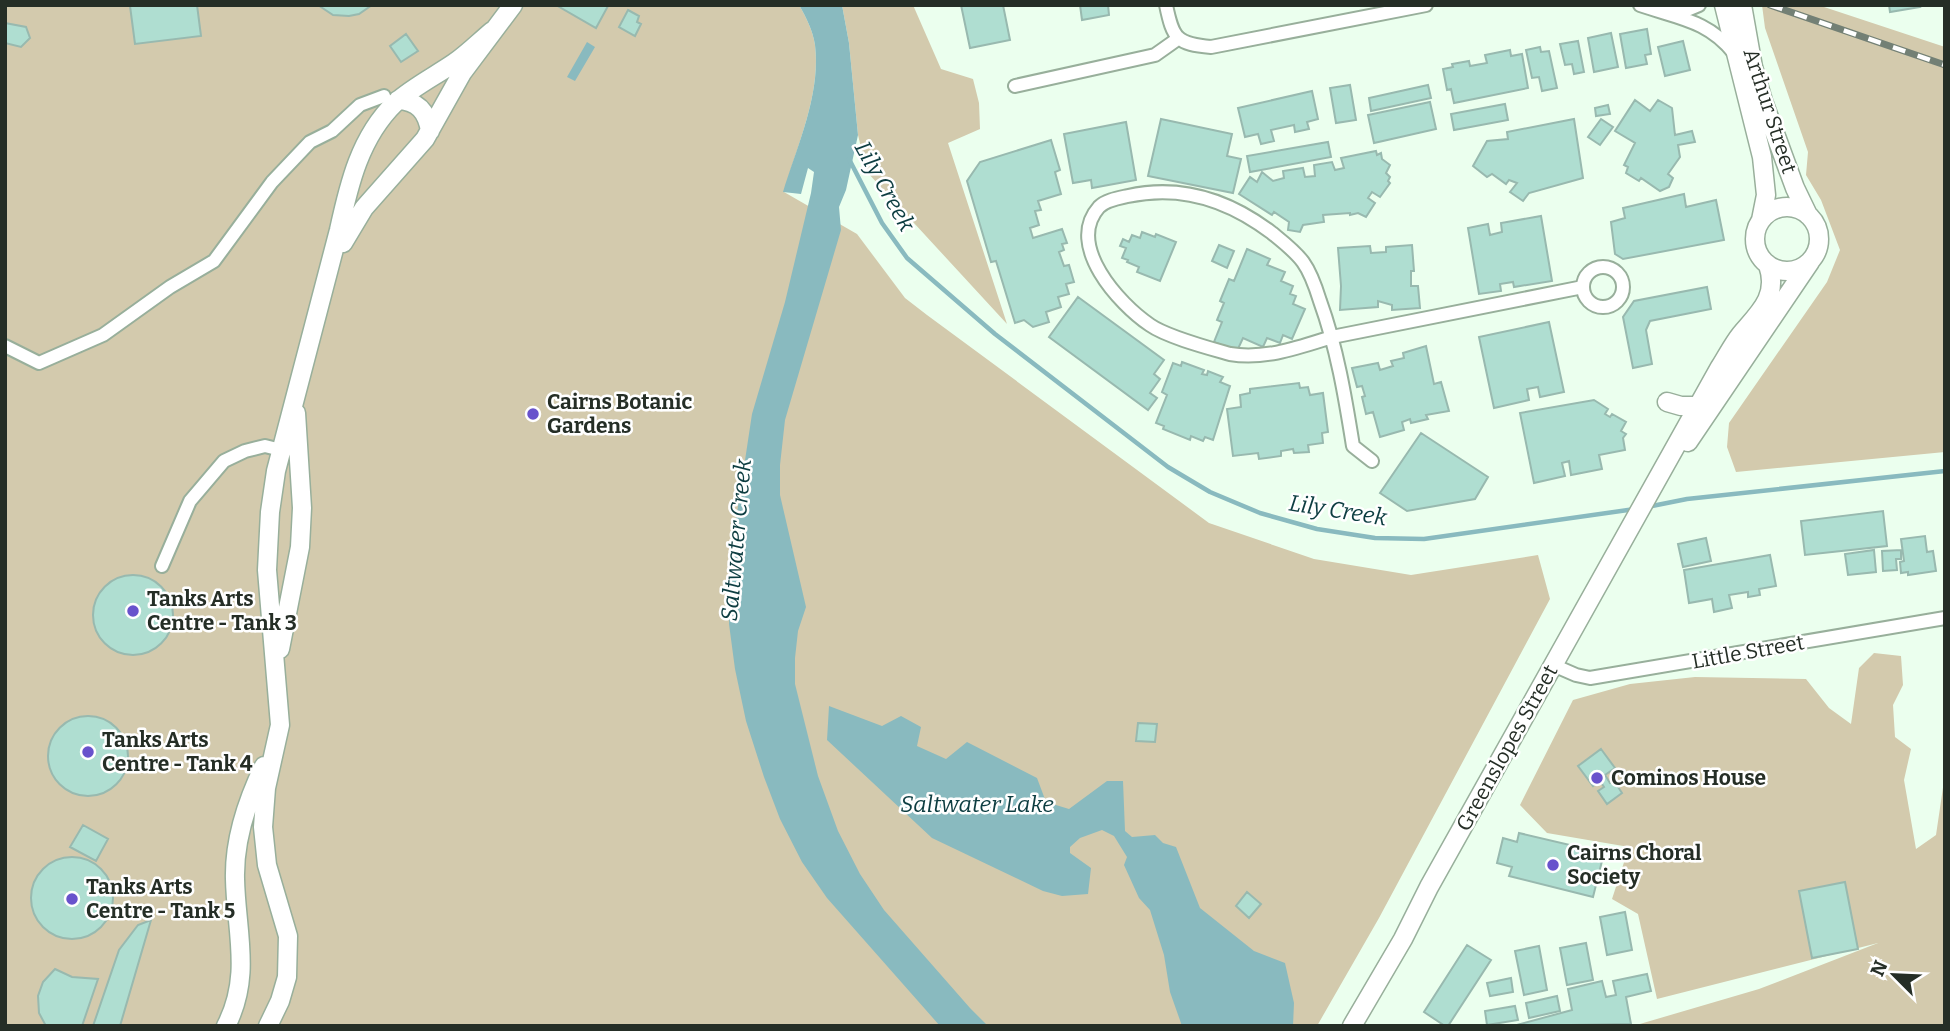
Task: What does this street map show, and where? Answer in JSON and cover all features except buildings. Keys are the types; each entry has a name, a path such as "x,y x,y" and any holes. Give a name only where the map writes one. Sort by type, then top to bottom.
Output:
{"street":[{"path":"327,275 364,208 430,131 462,73 513,5"},
{"path":"1166,5 1170,25 1179,38 1187,45 1211,47 1426,5"},
{"path":"1646,7 1688,10 1699,5"},
{"name":"Arthur Street","path":"1724,5 1764,173 1766,195 1761,219"},
{"name":"Arthur Street","path":"1742,5 1760,90 1795,188 1808,215"},
{"path":"1646,7 1702,24 1723,40 1736,55"},
{"path":"5,346 39,363 103,335 170,287 214,261 272,182 310,142 332,131 360,104 391,98 455,62 492,31"},
{"path":"1015,86 1155,55 1179,38"},
{"path":"391,98 408,101 421,108 430,131"},
{"path":"268,1026 280,1001 287,976 288,955 288,936 267,865 263,827 267,788 280,725 270,621 267,546 274,481 351,178 391,98"},
{"path":"351,178 358,190 369,194 379,191"},
{"path":"1372,461 1353,446 1338,357 1332,337 1316,287 1304,263 1291,249 1250,217 1227,205 1183,192 1136,194 1113,199 1100,206 1092,220 1088,240 1094,265 1116,295 1151,326 1205,347 1242,356 1293,349 1332,337 1583,286"},
{"path":"1789,207 1808,215 1815,223 1818,233 1816,253 1810,262 1794,271 1784,271 1768,265 1760,257 1755,243 1756,229 1761,219 1779,208 1789,207"},
{"name":"Greenslopes Street","path":"1663,471 1690,440 1810,262"},
{"name":"Greenslopes Street","path":"1352,1026 1732,346 1768,301 1772,282 1768,265"},
{"path":"1667,402 1681,406 1698,406 1763,331"},
{"path":"276,677 285,615 300,547 302,508 296,394"},
{"path":"162,566 190,501 224,461 245,451 265,446 281,450"},
{"name":"Little Street","path":"1553,665 1590,678 1945,618"},
{"path":"226,1026 241,985 242,957 234,877 237,849 256,783 277,740"}],"shaded area":[{"name":"Cairns Botanic Gardens","path":"5,5 799,5 814,40 815,82 807,119 784,192 857,234 905,298 927,315 1209,523 1314,559 1411,575 1538,555 1550,599 1379,918 1317,1026 5,1026"},
{"path":"842,5 913,5 941,69 973,79 979,103 980,129 948,143 1007,324 867,172 858,135 849,43"},
{"path":"1762,5 1818,5 1945,47 1945,452 1736,472 1727,447 1729,423 1827,282 1840,250 1821,200 1806,175 1808,152 1765,28"},
{"path":"1874,653 1901,656 1903,685 1893,705 1895,737 1911,749 1904,780 1916,849 1936,835 1945,774 1945,1026 1633,1026 1759,989 1878,943 1657,999 1638,914 1612,899 1629,847 1547,833 1520,805 1573,700 1630,684 1695,677 1806,679 1829,708 1851,724 1859,668"}],"water":[{"name":"Saltwater Creek","path":"799,5 842,5 849,43 858,135 846,190 839,207 841,230 785,420 780,495 806,607 798,631 795,684 818,776 838,831 860,874 884,910 988,1026 940,1026 827,898 802,862 780,819 746,721 735,669 729,624 731,553 752,414 785,302 814,172 808,168 801,194 783,192 811,101 816,63 814,40"},
{"path":"587,42 595,47 575,81 567,77"},
{"name":"Saltwater Lake","path":"829,706 882,726 901,716 921,727 917,746 946,759 967,742 1037,778 1046,802 1069,809 1107,781 1123,781 1125,831 1132,837 1155,835 1163,843 1176,847 1200,908 1254,951 1285,963 1294,1003 1293,1026 1182,1026 1170,992 1164,955 1150,910 1139,898 1124,865 1127,857 1114,836 1102,830 1080,838 1070,847 1070,853 1091,868 1088,894 1062,896 1043,891 932,838 827,740"}],"waterway":[{"name":"Lily Creek","path":"849,159 882,223 907,258 995,334 1168,467 1210,492 1260,513 1317,529 1375,538 1424,539 1635,509"},
{"name":"Lily Creek","path":"1647,507 1687,499 1945,471"}],"railway":[{"path":"1770,5 1945,65"}],"place":[{"name":"Cairns Botanic Gardens","path":"533,414"},
{"name":"Tanks Arts Centre - Tank 3","path":"133,611"},
{"name":"Tanks Arts Centre - Tank 4","path":"88,752"},
{"name":"Cominos House","path":"1597,778"},
{"name":"Cairns Choral Society","path":"1553,865"},
{"name":"Tanks Arts Centre - Tank 5","path":"72,899"}]}
